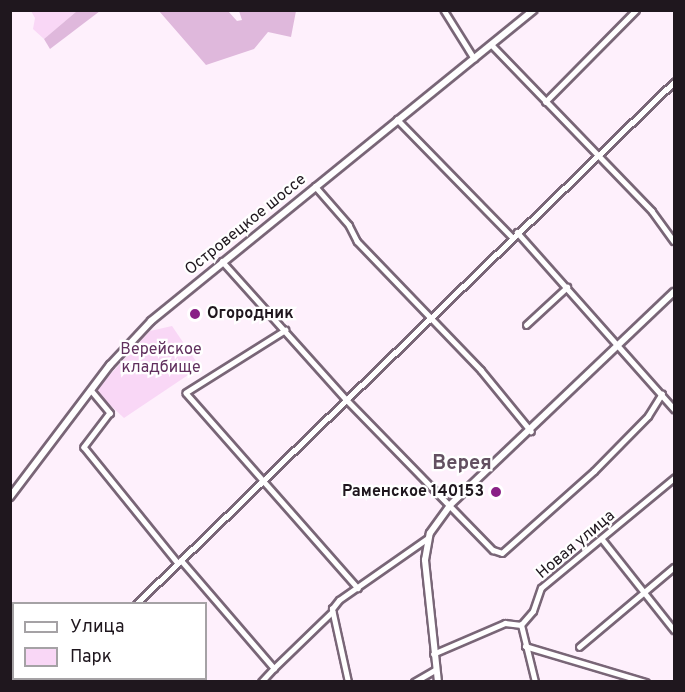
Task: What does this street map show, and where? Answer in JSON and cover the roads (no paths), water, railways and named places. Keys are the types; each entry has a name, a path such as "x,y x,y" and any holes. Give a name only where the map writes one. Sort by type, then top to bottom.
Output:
{"main road":[{"name":"Островецкое шоссе","path":"10,496 91,390 151,321 222,261 534,10"},
{"path":"438,681 433,654 425,560 428,538 450,505 531,431 675,292"}],"street":[{"path":"444,10 474,58"},
{"path":"545,102 636,10"},
{"path":"491,44 597,157 652,211 675,241"},
{"path":"137,602 675,82"},
{"path":"397,119 567,287 675,409"},
{"path":"315,186 349,225 357,241 431,316 531,431"},
{"path":"222,261 346,399 493,550 502,553 594,471 648,416 662,394"},
{"path":"526,325 567,287"},
{"path":"286,330 186,393 358,588"},
{"path":"91,390 110,413 84,447 180,562 274,668"},
{"name":"Новая улица","path":"521,625 533,611 541,588 675,478"},
{"path":"261,681 332,612 339,600 428,538"},
{"path":"602,539 675,630"},
{"path":"579,647 643,591 675,567"},
{"path":"332,612 348,681"},
{"path":"433,654 505,623 521,625 535,681"},
{"path":"525,646 646,681"},
{"path":"414,681 435,670"}],"place":[{"name":"Огородник","path":"195,314"},
{"name":"Раменское 140153","path":"496,492"}],"district":[{"name":"Верея","path":"462,464"}],"park label":[{"name":"Верейское кладбище","path":"161,359"}]}
